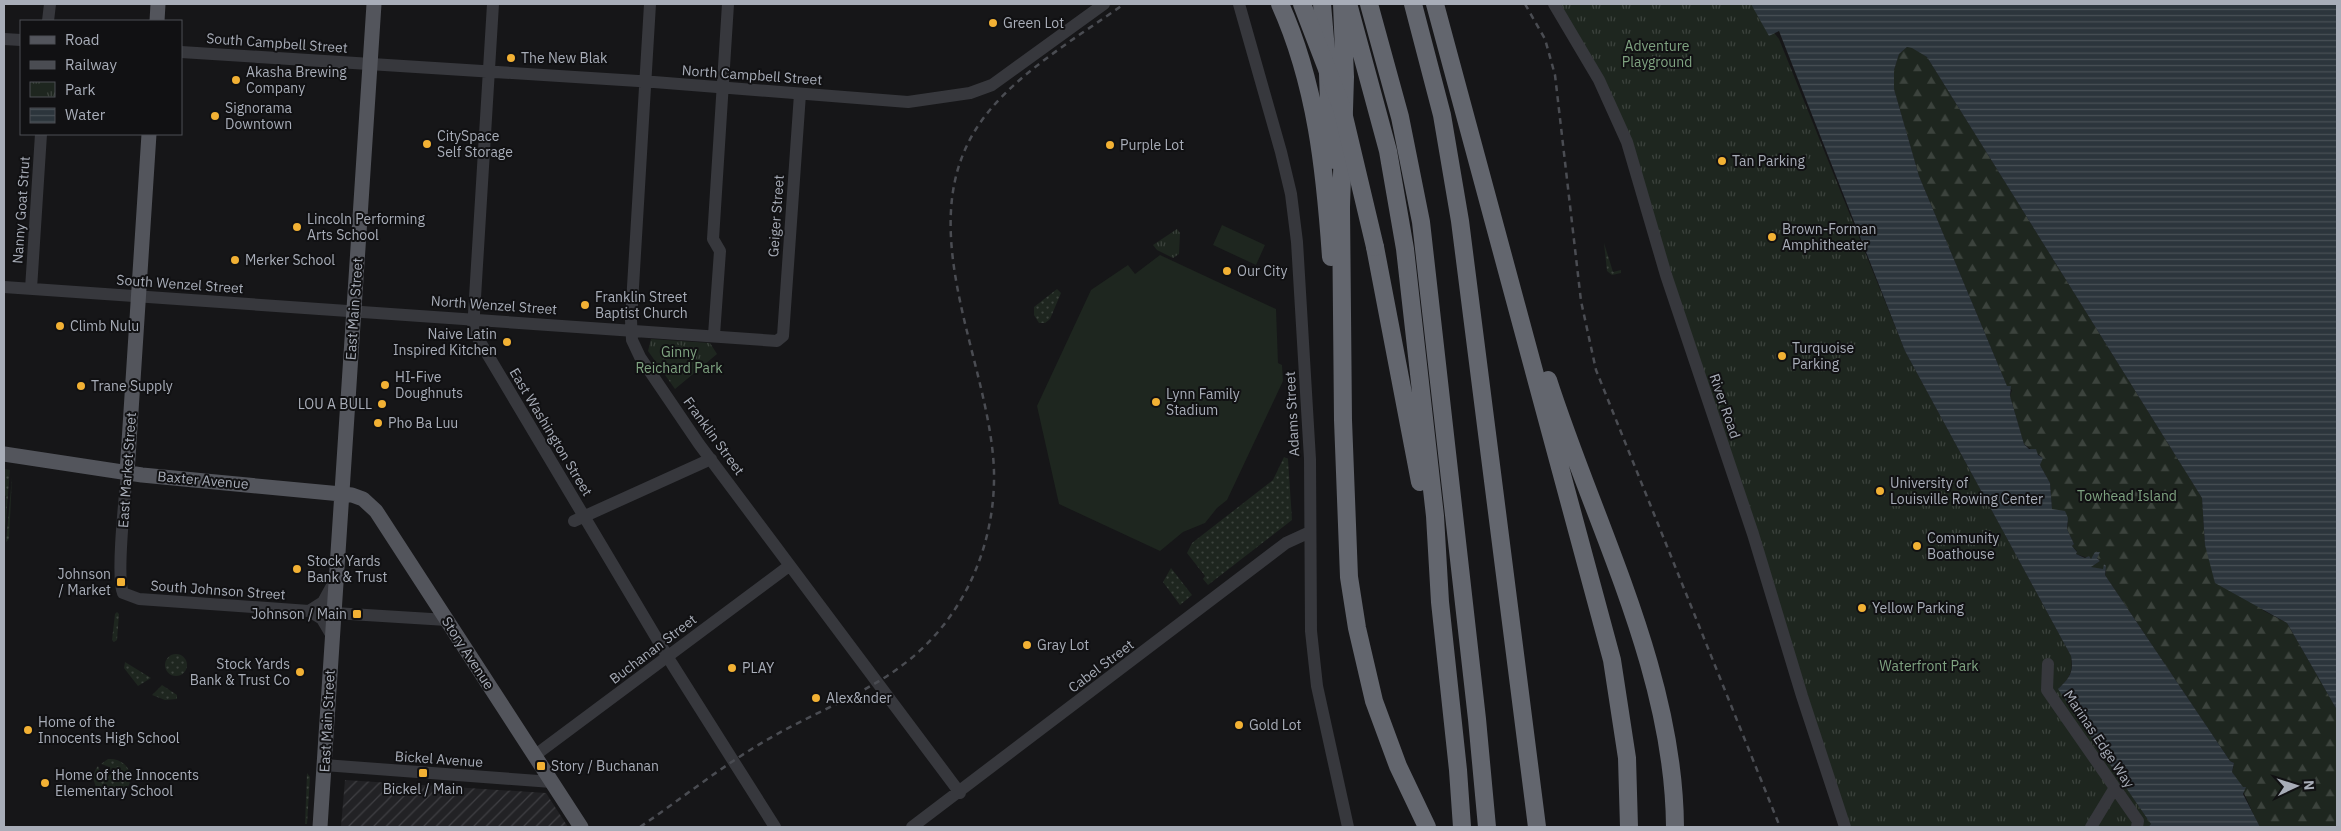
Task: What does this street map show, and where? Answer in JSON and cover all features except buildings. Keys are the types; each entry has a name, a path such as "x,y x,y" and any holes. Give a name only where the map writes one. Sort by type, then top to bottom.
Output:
{"highway":[{"path":"1280,4 1301,60 1315,113 1326,187 1343,420"},
{"path":"1302,4 1342,108 1375,247 1411,430 1440,602"},
{"path":"1322,4 1330,120 1331,261"},
{"path":"1342,4 1345,77 1341,207 1343,420 1347,549 1357,628 1364,665 1381,723 1424,820"},
{"path":"1348,4 1380,117 1401,216 1435,516 1440,602 1458,770 1462,827"},
{"path":"1369,4 1402,126 1421,222 1469,645 1487,827"},
{"path":"1402,4 1426,79 1460,221"},
{"path":"1413,4 1442,115 1460,221 1537,827"},
{"path":"1435,4 1466,113 1562,422 1650,662 1668,741 1675,827"},
{"path":"1466,113 1499,243 1612,660 1627,758 1629,827"},
{"path":"1469,645 1486,716 1497,827"}],"main road":[{"path":"157,20 158,4"},
{"name":"East Main Street","path":"320,827 374,4"},
{"name":"East Market Street","path":"127,473 150,135"},
{"name":"Baxter Avenue","path":"4,454 127,473 342,494"},
{"name":"Story Avenue","path":"342,494 363,499 376,511 581,827"}],"street":[{"path":"48,20 50,4"},
{"name":"East Washington Street","path":"493,4 473,330 579,519 668,656 775,827"},
{"name":"Franklin Street","path":"650,4 631,330 632,340 640,357 711,459 960,793"},
{"path":"714,335 720,252 713,238 728,4"},
{"name":"North Campbell Street","path":"370,64 908,102 978,91 1000,80 1104,4"},
{"name":"Adams Street","path":"1239,4 1291,194 1296,232 1309,450 1310,617 1314,666 1348,827"},
{"name":"River Road","path":"1554,4 1596,73 1627,142 1672,292 1756,542 1802,696 1845,827"},
{"path":"4,39 20,40"},
{"name":"South Campbell Street","path":"182,52 370,64"},
{"name":"Geiger Street","path":"780,339 783,336 800,94"},
{"name":"Nanny Goat Strut","path":"31,289 41,135"},
{"name":"South Wenzel Street","path":"4,287 354,312"},
{"name":"North Wenzel Street","path":"354,312 714,335 777,341 780,339"},
{"path":"579,519 711,459"},
{"name":"East Market Street","path":"126,595 122,590 121,582 127,473"},
{"name":"Cabel Street","path":"912,827 960,793 1286,543 1310,532"},
{"name":"Buchanan Street","path":"534,756 790,566"},
{"path":"332,636 322,619 309,611 323,602 336,577"},
{"name":"South Johnson Street","path":"126,595 139,599 309,611"},
{"path":"334,613 447,620"},
{"name":"Marinas Edge Way","path":"2048,664 2047,690 2114,789 2138,820 2137,827"},
{"name":"Bickel Avenue","path":"324,765 552,782"},
{"path":"2091,827 2114,789"}],"shaded area":[{"path":"345,780 546,793 568,827 341,827"}],"green space":[{"name":"Waterfront Park","path":"1554,4 1751,4 1779,39 1905,351 2071,656 2072,666 2070,674 2059,688 2151,824 2148,827 1844,827 1627,142"},
{"name":"Towhead Island","path":"1907,47 1912,47 1927,57 2202,498 2205,545 2264,611 2287,623 2337,710 2337,827 2260,827 2232,772 2233,762 2230,761 2105,575 2106,571 2091,567 2100,561 2095,555 2091,559 2076,554 2077,551 2072,546 2074,544 2067,529 2068,522 2052,509 2050,483 2040,465 2042,457 2024,444 2010,396 2012,390 2007,386 1919,176 1894,89 1894,70 1899,54"},
{"path":"1222,225 1265,245 1256,265 1213,245"},
{"path":"1177,229 1180,233 1179,254 1173,258 1157,250 1153,245"},
{"path":"1604,243 1613,272 1621,270 1621,273 1612,275 1607,271"},
{"name":"Lynn Family Stadium","path":"1160,255 1276,309 1278,363 1282,365 1283,381 1227,500 1217,508 1205,523 1183,532 1160,551 1059,504 1037,406 1091,290 1128,265 1135,274"},
{"path":"1057,289 1061,293 1050,319 1045,323 1039,323 1034,315 1034,307"},
{"name":"Ginny Reichard Park","path":"651,339 710,343 717,354 675,389 648,351"},
{"path":"673,344 684,346 683,357 673,354"},
{"path":"1284,457 1288,459 1292,520 1208,585 1203,579 1205,576 1187,553 1192,543 1273,480"},
{"path":"4,469 10,470 4,544 6,496 4,495"},
{"path":"12,477 9,539 6,542"},
{"path":"1171,568 1192,595 1180,605 1163,582"},
{"path":"117,612 119,614 117,640 114,642 112,640 115,614"},
{"path":"176,654 184,657 187,665 184,673 176,676 168,673 165,665 168,657"},
{"path":"125,662 151,678 138,686 124,668"},
{"path":"162,685 177,695 177,699 165,700 152,695"},
{"path":"108,759 120,761 128,768 130,773 130,783 127,789 114,796 99,792 94,779 94,772 98,766 102,776 107,777 111,774 110,767 101,764"},
{"path":"307,773 310,777 307,824 305,824"}],"water":[{"path":"1751,4 2337,4 2337,710 2287,623 2215,583 2205,545 2202,498 1927,57 1907,47 1899,54 1894,70 1894,89 1919,176 2007,386 2011,386 2010,396 2024,444 2029,449 2036,449 2038,455 2043,458 2040,465 2050,483 2052,509 2065,511 2068,518 2067,529 2074,544 2072,546 2077,552 2076,554 2085,558 2089,556 2091,559 2095,552 2100,552 2097,558 2100,561 2091,567 2103,569 2104,564 2106,566 2105,575 2230,761 2234,763 2232,772 2243,787 2246,787 2243,794 2260,827 2148,827 2151,824 2058,689 2070,674 2072,666 2071,656 1905,351 1779,31 1769,36"}],"railway":[{"path":"640,827 717,772 765,741 866,689 889,675 932,639 961,599 978,565 984,547 992,510 994,472 990,430 959,299 952,254 951,211 958,169 976,129 1006,93 1044,60 1124,4"},
{"path":"1525,4 1545,39 1555,75 1581,301 1596,370 1780,827"}],"place":[{"name":"Green Lot","path":"993,23"},
{"name":"The New Blak","path":"511,58"},
{"name":"Akasha Brewing Company","path":"236,80"},
{"name":"Signorama Downtown","path":"215,116"},
{"name":"CitySpace Self Storage","path":"427,144"},
{"name":"Purple Lot","path":"1110,145"},
{"name":"Tan Parking","path":"1722,161"},
{"name":"Lincoln Performing Arts School","path":"297,227"},
{"name":"Brown-Forman Amphitheater","path":"1772,237"},
{"name":"Merker School","path":"235,260"},
{"name":"Our City","path":"1227,271"},
{"name":"Franklin Street Baptist Church","path":"585,305"},
{"name":"Climb Nulu","path":"60,326"},
{"name":"Naive Latin Inspired Kitchen","path":"507,342"},
{"name":"Turquoise Parking","path":"1782,356"},
{"name":"HI-Five Doughnuts","path":"385,385"},
{"name":"Trane Supply","path":"81,386"},
{"name":"Lynn Family Stadium","path":"1156,402"},
{"name":"LOU A BULL","path":"382,404"},
{"name":"Pho Ba Luu","path":"378,423"},
{"name":"University of Louisville Rowing Center","path":"1880,491"},
{"name":"Community Boathouse","path":"1917,546"},
{"name":"Stock Yards Bank & Trust","path":"297,569"},
{"name":"Johnson / Market","path":"121,582"},
{"name":"Yellow Parking","path":"1862,608"},
{"name":"Johnson / Main","path":"357,614"},
{"name":"Gray Lot","path":"1027,645"},
{"name":"PLAY","path":"732,668"},
{"name":"Stock Yards Bank & Trust Co","path":"300,672"},
{"name":"Alex&nder","path":"816,698"},
{"name":"Gold Lot","path":"1239,725"},
{"name":"Home of the Innocents High School","path":"28,730"},
{"name":"Story / Buchanan","path":"541,766"},
{"name":"Bickel / Main","path":"423,773"},
{"name":"Home of the Innocents Elementary School","path":"45,783"}],"park label":[{"name":"Adventure Playground","path":"1657,54"}]}
